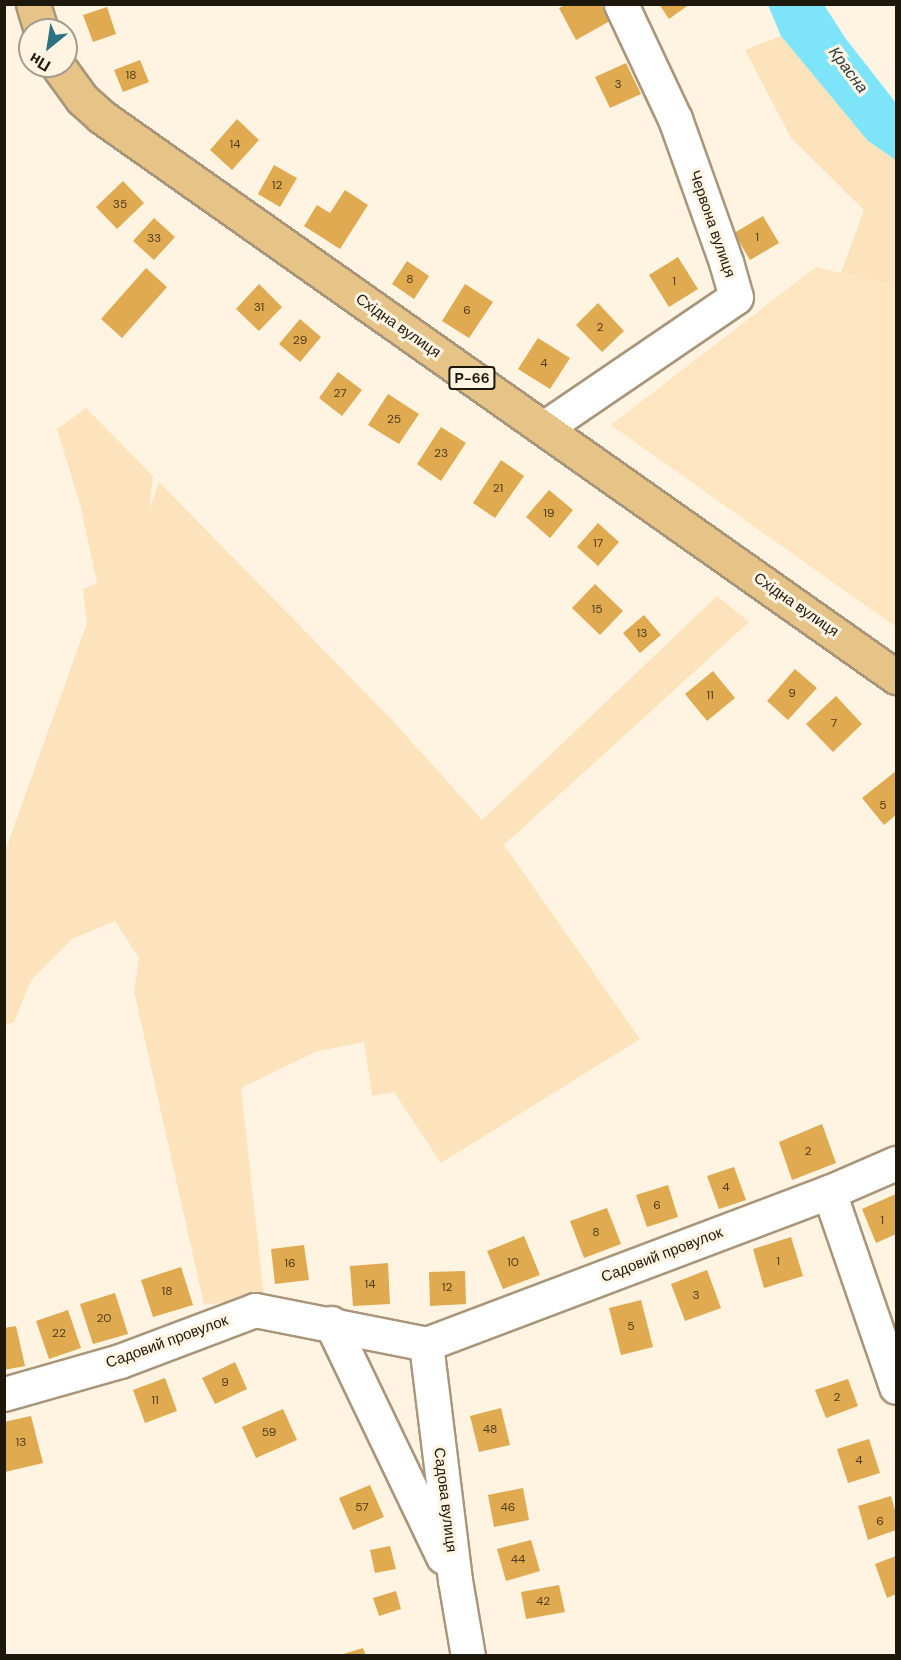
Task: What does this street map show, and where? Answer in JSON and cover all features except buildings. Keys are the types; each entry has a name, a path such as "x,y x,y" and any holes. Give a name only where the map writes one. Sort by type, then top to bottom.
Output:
{"main road":[{"name":"Східна вулиця","path":"67,78 82,99 102,117 897,677"}],"street":[{"name":"Червона вулиця","path":"544,428 736,297 726,262 675,119 621,4"},
{"name":"Садовий провулок","path":"4,1394 120,1361 255,1311 331,1323 426,1344 829,1192 897,1163"},
{"path":"829,1192 897,1388"},
{"path":"331,1323 455,1580"},
{"name":"Садова вулиця","path":"426,1344 455,1580 468,1656"}],"shaded area":[{"path":"781,36 868,141 896,160 896,286 841,273 864,210 791,138 745,50"},
{"path":"816,267 896,286 896,627 611,425"},
{"path":"86,408 153,476 149,510 159,482 392,720 482,820 717,596 749,622 504,845 640,1039 441,1163 394,1092 372,1096 364,1042 315,1052 241,1088 264,1296 204,1305 134,991 139,958 115,921 72,939 31,980 14,1022 5,1025 4,854 87,623 83,589 97,583 80,504 57,429"}],"water":[{"name":"Красна","path":"768,5 824,5 846,39 896,103 896,160 868,141 781,36"}]}
